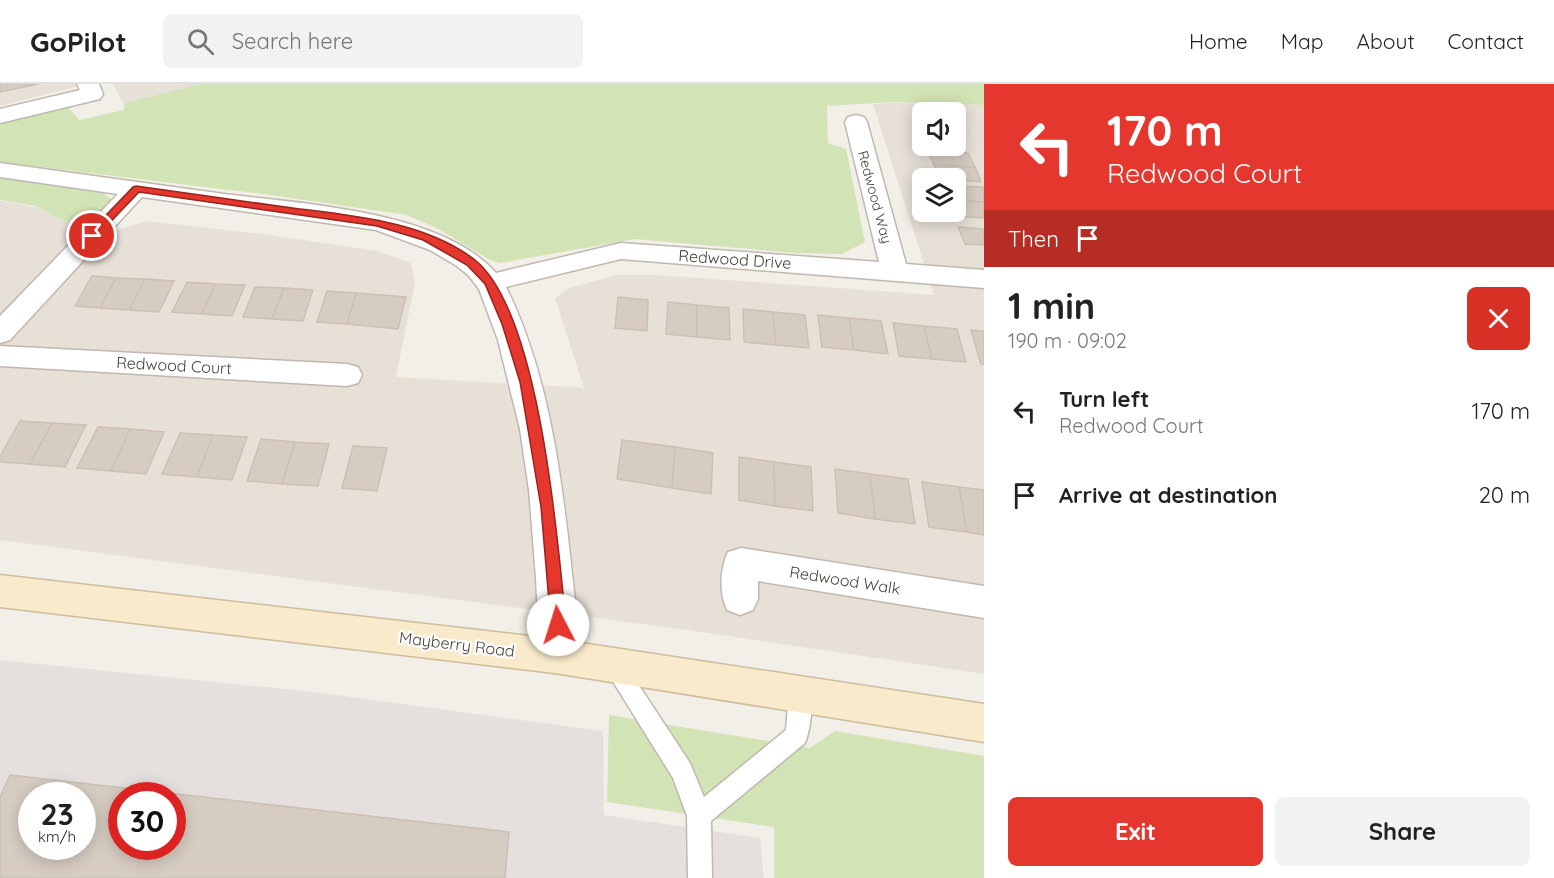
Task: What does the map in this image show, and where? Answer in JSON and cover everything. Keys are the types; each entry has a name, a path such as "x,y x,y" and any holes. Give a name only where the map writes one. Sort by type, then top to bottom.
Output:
{"street":[{"path":"0,116 90,89"},
{"name":"Redwood Way","path":"856,122 895,272"},
{"path":"0,170 379,223 426,237 471,262 490,283 507,324 526,382 546,496 558,625 555,656"},
{"path":"0,333 136,189"},
{"name":"Redwood Drive","path":"490,283 560,264 621,251 984,279"},
{"name":"Redwood Court","path":"0,356 348,375"},
{"name":"Redwood Walk","path":"740,599 741,563 984,602"},
{"name":"Mayberry Road","path":"0,591 555,656 984,723"}],"lane":[{"path":"614,665 678,763 699,816 700,878"},
{"path":"699,816 797,735 800,694"}],"shaded area":[{"path":"0,84 86,84 0,106"},
{"path":"113,84 228,84 126,109"},
{"path":"912,103 912,156 966,156 966,105 984,105 984,674 688,630 0,540 0,201 36,207 63,220 119,230 146,221 261,234 378,251 411,263 415,283 396,377 584,388 555,298 569,288 616,275 657,275 934,295 873,104"},
{"path":"0,660 313,692 603,731 604,815 760,838 764,878 0,878"}],"green space":[{"path":"201,84 984,84 984,105 966,104 966,102 894,102 827,106 828,143 846,149 865,242 842,254 795,253 635,239 500,263 488,259 437,228 407,215 271,195 0,162 0,121 68,107 79,120 124,110 125,103"},
{"path":"0,177 95,187 115,202 93,227 62,220 36,206 0,200"},
{"path":"609,715 810,748 835,731 984,756 984,878 774,878 774,827 607,802"}],"building":[{"path":"0,84 38,84 0,92"},
{"path":"966,153 975,167 934,165 930,156 966,156"},
{"path":"934,165 975,167 981,182 966,181 966,168 935,168"},
{"path":"966,186 983,187 984,202 966,201"},
{"path":"966,201 984,202 984,218 966,217"},
{"path":"958,227 984,229 984,245 965,244"},
{"path":"92,276 116,278 100,308 75,306"},
{"path":"116,278 145,279 129,310 100,308"},
{"path":"145,279 174,281 159,312 129,310"},
{"path":"187,282 215,284 202,314 172,312"},
{"path":"215,284 245,285 232,316 202,314"},
{"path":"255,287 284,288 272,319 243,317"},
{"path":"284,288 313,290 303,321 272,319"},
{"path":"327,291 356,293 347,324 317,322"},
{"path":"356,293 406,297 398,329 347,324"},
{"path":"618,297 648,300 647,331 615,328"},
{"path":"668,302 697,305 697,337 666,334"},
{"path":"697,305 729,308 730,340 697,337"},
{"path":"743,309 773,312 776,345 744,342"},
{"path":"773,312 805,315 809,348 776,345"},
{"path":"818,315 849,318 854,350 822,347"},
{"path":"849,318 881,321 888,354 854,350"},
{"path":"893,323 924,326 932,359 899,356"},
{"path":"924,326 957,329 966,362 932,359"},
{"path":"971,330 984,331 984,364 981,364"},
{"path":"20,421 52,423 30,464 0,462 0,456"},
{"path":"52,423 86,425 65,467 30,464"},
{"path":"98,427 130,429 111,471 77,468"},
{"path":"130,429 164,432 146,474 111,471"},
{"path":"180,433 213,435 197,477 162,474"},
{"path":"213,435 247,437 232,480 197,477"},
{"path":"261,439 295,442 282,484 247,481"},
{"path":"622,440 675,447 672,488 617,479"},
{"path":"295,442 329,444 318,486 282,484"},
{"path":"353,446 387,448 377,491 342,488"},
{"path":"675,447 713,453 711,494 672,488"},
{"path":"739,457 774,462 775,506 739,500"},
{"path":"774,462 811,467 813,511 775,506"},
{"path":"835,469 870,474 875,519 838,513"},
{"path":"870,474 908,479 915,524 875,519"},
{"path":"922,482 959,487 967,532 929,527"},
{"path":"959,487 984,490 984,535 967,532"},
{"path":"10,775 71,782 18,782 18,860 96,860 96,785 108,786 108,860 186,860 186,795 509,832 505,878 0,878 0,797"}],"route":[{"path":"92,236 136,189 379,223 426,237 471,262 490,283 507,324 526,382 548,507 558,625"}]}
